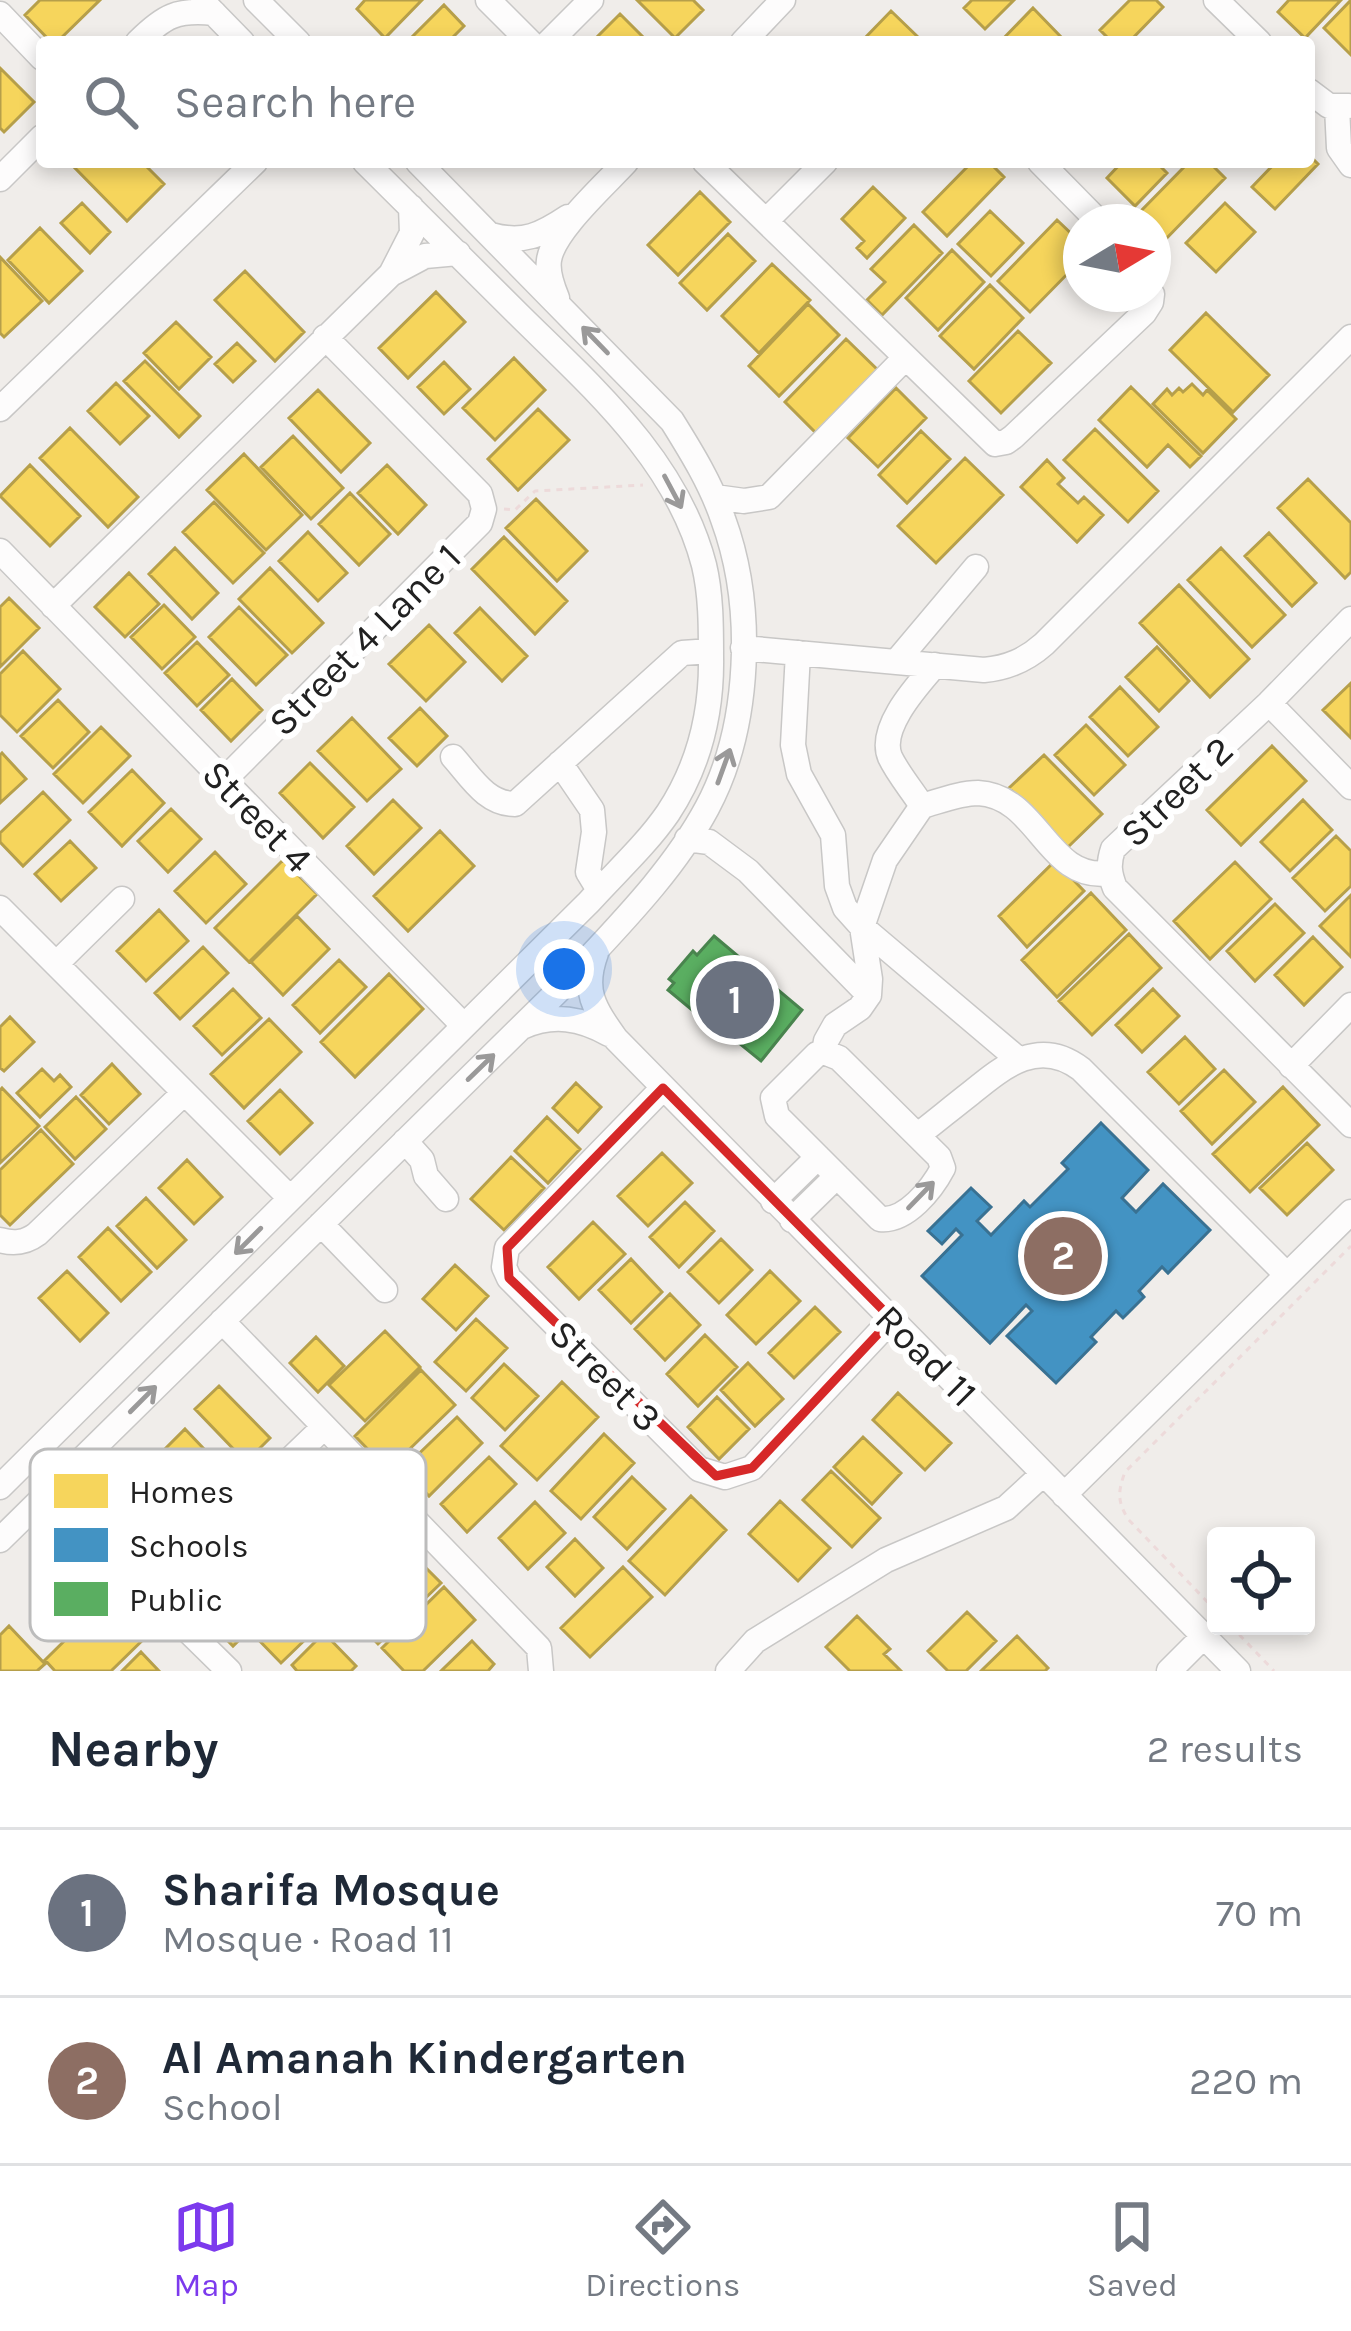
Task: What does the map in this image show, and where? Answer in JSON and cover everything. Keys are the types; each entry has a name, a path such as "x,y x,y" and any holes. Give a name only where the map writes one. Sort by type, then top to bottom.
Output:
{"street":[{"path":"146,34 166,0"},
{"path":"256,0 292,36"},
{"path":"488,0 524,36"},
{"path":"555,36 591,0"},
{"path":"748,36 783,0"},
{"path":"1216,0 1253,36"},
{"path":"146,34 171,15 207,6 236,36"},
{"path":"0,14 36,52"},
{"path":"1315,97 1344,107 1340,148 1351,165"},
{"path":"0,179 36,142"},
{"path":"0,409 249,168"},
{"path":"38,1449 599,890 667,814 697,754 708,716 711,651 704,566 668,483 609,404 371,168"},
{"path":"92,1449 599,947 687,839 707,807 735,733 743,648 735,560 715,497 672,421 424,168"},
{"path":"558,302 548,263 560,235 620,168"},
{"path":"711,168 994,443 1006,442 1145,312"},
{"path":"766,221 819,168"},
{"path":"1046,168 1081,204"},
{"path":"391,274 412,233 411,207"},
{"path":"491,235 520,240 536,237 580,210"},
{"path":"53,606 391,274 425,256 458,253"},
{"path":"743,648 998,669 1023,660 1351,337"},
{"name":"Street 4 Lane 1","path":"224,780 480,523 484,509 480,494 325,338"},
{"path":"715,497 769,497 905,358"},
{"path":"609,404 629,398 630,376"},
{"path":"639,440 651,421 672,421"},
{"name":"Street 4","path":"0,551 464,1026"},
{"path":"896,662 976,567"},
{"name":"Street 2","path":"1351,619 1113,849 1109,861 1114,888 1351,1125"},
{"path":"453,757 491,800 515,804 682,653 711,651"},
{"path":"798,653 793,745 799,774 833,835 837,886 845,908 1018,1059"},
{"path":"922,806 888,754 887,736 934,665"},
{"path":"1269,703 1351,787"},
{"path":"560,763 592,810 588,872 599,890"},
{"path":"824,1052 836,1025 860,1008 869,994 862,927 885,860 922,806 974,793 995,796 1011,804 1069,864 1081,872 1109,873"},
{"path":"687,839 709,842 748,872 869,994"},
{"path":"56,964 122,899"},
{"path":"0,908 290,1198"},
{"name":"Road 11","path":"599,947 591,970 591,996 616,1039 1238,1671"},
{"path":"1291,1066 1351,1005"},
{"name":"Road 11","path":"520,1028 545,1019 570,1018 616,1039"},
{"path":"824,1052 839,1058 918,1135 943,1168 897,1218 880,1220 776,1116 773,1098 824,1052"},
{"path":"918,1135 1018,1059 1063,1058 1081,1069 1287,1275"},
{"path":"403,1086 406,1110 417,1117 430,1116"},
{"name":"Street 3","path":"663,1088 504,1254 509,1278 572,1342 699,1469 725,1477 752,1468 892,1319"},
{"path":"0,1240 27,1241 37,1234 184,1093"},
{"path":"361,1129 373,1129 388,1146 422,1160 426,1176 446,1199"},
{"path":"773,1201 818,1157"},
{"path":"792,1220 836,1176"},
{"path":"1064,1495 1351,1212"},
{"path":"321,1224 385,1290"},
{"path":"222,1321 345,1449"},
{"path":"301,1449 324,1427"},
{"path":"0,1487 30,1457"},
{"path":"728,1671 754,1641 886,1560 1006,1508 1043,1474"},
{"path":"0,1540 30,1510"},
{"path":"426,1532 539,1648 541,1671"},
{"path":"1169,1671 1203,1636"},
{"path":"198,1641 229,1671"}],"path":[{"path":"484,509 515,510 535,491 668,483"},
{"path":"1207,1602 1119,1505 1125,1472 1351,1246"},
{"path":"1240,1635 1274,1671"}],"highlighted area":[{"path":"663,1088 892,1319 752,1468 716,1476 509,1278 507,1248"}],"building: Homes":[{"path":"40,0 100,0 63,36 45,36 25,15"},
{"path":"365,0 422,0 387,36 357,9"},
{"path":"637,0 693,0 703,10 673,36"},
{"path":"972,0 1014,0 985,29 964,8"},
{"path":"1130,0 1156,0 1163,7 1135,36 1106,36 1100,30"},
{"path":"1289,0 1341,0 1307,36 1278,12"},
{"path":"1351,0 1351,55 1324,28"},
{"path":"444,5 464,26 454,36 413,36"},
{"path":"1033,8 1060,36 1006,36"},
{"path":"891,11 917,36 867,36"},
{"path":"620,14 642,36 598,36"},
{"path":"0,68 34,102 4,132 0,128"},
{"path":"75,168 148,168 164,184 127,221"},
{"path":"966,168 995,168 1004,177 947,236 923,212"},
{"path":"1116,168 1162,168 1167,173 1133,204 1107,178"},
{"path":"1183,168 1215,168 1225,178 1171,234 1171,204 1148,204"},
{"path":"1270,168 1314,168 1275,209 1252,187"},
{"path":"873,187 905,218 867,258 857,248 864,241 842,219"},
{"path":"700,192 730,222 678,275 648,245"},
{"path":"82,203 110,232 90,253 61,223"},
{"path":"1225,203 1255,232 1216,272 1186,243"},
{"path":"990,211 1023,243 991,276 958,244"},
{"path":"1057,220 1063,226 1063,278 1030,312 998,281"},
{"path":"914,225 942,253 882,315 867,300 885,282 871,269"},
{"path":"40,228 82,271 49,303 8,260"},
{"path":"728,234 755,261 707,310 680,283"},
{"path":"952,250 984,282 938,330 906,298"},
{"path":"0,257 42,301 4,337 0,333"},
{"path":"772,264 810,300 759,353 722,316"},
{"path":"245,271 304,332 275,361 215,300"},
{"path":"990,285 1023,318 974,369 940,336"},
{"path":"436,292 465,322 408,378 379,348"},
{"path":"808,304 839,335 779,396 749,366"},
{"path":"1206,313 1269,375 1233,412 1170,350"},
{"path":"176,322 211,357 179,389 144,353"},
{"path":"1018,331 1051,363 1001,413 969,381"},
{"path":"846,339 883,375 821,438 785,402"},
{"path":"237,343 255,361 233,382 215,364"},
{"path":"514,358 545,390 495,440 463,408"},
{"path":"145,361 200,416 179,437 124,381"},
{"path":"444,362 470,389 444,414 418,387"},
{"path":"116,383 149,416 120,444 88,411"},
{"path":"1192,384 1203,395 1207,390 1236,419 1203,453 1153,404 1167,389 1172,395"},
{"path":"1131,387 1201,456 1190,467 1168,445 1147,467 1099,420"},
{"path":"896,388 926,418 878,467 848,438"},
{"path":"318,390 370,443 341,472 289,418"},
{"path":"538,409 569,440 518,490 488,459"},
{"path":"70,428 138,497 108,527 40,458"},
{"path":"1095,429 1158,491 1128,522 1064,460"},
{"path":"921,431 950,459 907,503 879,475"},
{"path":"293,436 343,488 311,519 261,467"},
{"path":"244,454 302,515 266,550 207,490"},
{"path":"965,458 1003,495 936,563 898,526"},
{"path":"1047,460 1064,478 1058,484 1078,503 1084,497 1103,515 1077,542 1021,487"},
{"path":"30,465 80,516 50,546 0,496"},
{"path":"387,465 426,505 398,534 358,493"},
{"path":"1308,479 1351,523 1351,572 1345,578 1278,508"},
{"path":"350,493 390,534 359,565 319,524"},
{"path":"536,499 587,551 557,581 506,528"},
{"path":"214,502 264,553 233,583 183,532"},
{"path":"308,532 347,573 318,601 279,561"},
{"path":"1269,533 1316,583 1292,606 1245,556"},
{"path":"504,537 567,601 535,634 472,569"},
{"path":"175,548 218,593 192,619 149,574"},
{"path":"1221,548 1285,615 1252,647 1188,580"},
{"path":"270,568 323,623 292,653 239,599"},
{"path":"129,573 159,604 125,637 95,607"},
{"path":"1179,585 1249,659 1210,697 1140,623"},
{"path":"9,598 39,628 0,667 0,607"},
{"path":"164,605 195,637 162,669 131,637"},
{"path":"239,607 287,655 256,685 209,637"},
{"path":"480,608 527,656 502,681 455,633"},
{"path":"429,625 465,662 426,701 389,664"},
{"path":"197,642 229,675 197,706 165,673"},
{"path":"1157,647 1189,681 1159,711 1126,677"},
{"path":"23,651 60,689 17,732 0,715 0,674"},
{"path":"232,679 262,710 231,741 201,710"},
{"path":"1351,683 1351,738 1323,710"},
{"path":"1120,687 1158,727 1128,756 1090,717"},
{"path":"58,700 89,732 53,768 21,736"},
{"path":"420,708 447,736 417,766 389,738"},
{"path":"352,718 401,769 367,801 318,751"},
{"path":"1086,725 1125,765 1094,795 1055,755"},
{"path":"101,727 130,756 83,803 54,774"},
{"path":"1272,746 1306,781 1241,845 1207,810"},
{"path":"0,755 26,779 0,803"},
{"path":"1044,755 1102,814 1067,848 1009,788"},
{"path":"310,763 354,807 323,838 280,793"},
{"path":"132,770 164,803 122,846 89,812"},
{"path":"43,792 70,820 23,866 0,842 0,833"},
{"path":"393,800 421,828 374,874 347,846"},
{"path":"1303,800 1332,830 1290,871 1261,842"},
{"path":"171,809 201,839 168,872 138,841"},
{"path":"440,831 474,866 408,931 374,896"},
{"path":"1336,836 1351,851 1351,886 1325,911 1293,878"},
{"path":"70,841 96,868 61,901 35,874"},
{"path":"215,852 246,884 206,923 175,891"},
{"path":"283,860 317,894 249,962 215,928"},
{"path":"1055,861 1084,891 1027,947 999,916"},
{"path":"1235,862 1271,899 1210,959 1174,921"},
{"path":"1091,893 1126,930 1057,997 1022,960"},
{"path":"1351,895 1351,957 1320,926"},
{"path":"1275,904 1304,933 1255,981 1227,951"},
{"path":"159,910 188,941 146,981 117,951"},
{"path":"297,916 329,949 283,995 251,962"},
{"path":"1129,934 1161,968 1092,1035 1059,1001"},
{"path":"1313,937 1342,967 1304,1005 1275,975"},
{"path":"203,947 228,973 180,1019 155,993"},
{"path":"339,960 366,987 320,1033 293,1005"},
{"path":"389,974 423,1009 355,1077 321,1042"},
{"path":"233,989 261,1018 222,1055 194,1026"},
{"path":"1153,989 1179,1016 1142,1052 1116,1025"},
{"path":"10,1017 34,1042 4,1071 0,1068 0,1027"},
{"path":"269,1019 301,1052 244,1108 211,1074"},
{"path":"1185,1037 1215,1069 1179,1104 1148,1072"},
{"path":"112,1064 140,1094 109,1124 81,1095"},
{"path":"42,1069 54,1081 60,1075 71,1087 40,1117 17,1093"},
{"path":"1224,1070 1255,1102 1212,1144 1181,1111"},
{"path":"576,1083 601,1107 578,1132 553,1108"},
{"path":"1283,1087 1319,1125 1250,1192 1213,1154"},
{"path":"0,1090 39,1126 0,1163"},
{"path":"280,1090 312,1123 280,1154 248,1121"},
{"path":"76,1097 106,1129 75,1159 45,1127"},
{"path":"547,1117 580,1149 548,1183 515,1151"},
{"path":"41,1130 73,1164 10,1225 0,1215 0,1170"},
{"path":"1307,1143 1333,1170 1287,1215 1260,1188"},
{"path":"662,1153 692,1183 648,1226 618,1196"},
{"path":"511,1157 544,1188 504,1230 471,1199"},
{"path":"187,1160 222,1197 194,1224 159,1188"},
{"path":"146,1198 186,1240 157,1268 117,1226"},
{"path":"685,1202 714,1231 679,1267 650,1237"},
{"path":"593,1222 625,1254 579,1299 548,1267"},
{"path":"108,1228 151,1272 121,1301 79,1257"},
{"path":"721,1239 752,1270 719,1303 688,1272"},
{"path":"631,1259 662,1292 631,1323 599,1290"},
{"path":"455,1265 488,1296 456,1330 423,1299"},
{"path":"67,1271 108,1313 80,1341 39,1298"},
{"path":"770,1271 800,1301 756,1344 727,1315"},
{"path":"670,1294 700,1325 665,1360 635,1329"},
{"path":"815,1307 840,1332 794,1378 769,1353"},
{"path":"476,1319 507,1348 466,1391 435,1362"},
{"path":"385,1331 420,1367 365,1421 329,1385"},
{"path":"705,1335 737,1367 698,1406 667,1374"},
{"path":"316,1337 344,1366 318,1392 290,1363"},
{"path":"748,1363 783,1399 755,1426 721,1390"},
{"path":"504,1364 538,1396 505,1430 472,1398"},
{"path":"421,1370 455,1405 410,1449 368,1449 355,1436"},
{"path":"562,1382 598,1417 537,1480 501,1446"},
{"path":"219,1386 270,1438 259,1449 233,1449 195,1409"},
{"path":"898,1393 951,1443 925,1470 873,1420"},
{"path":"717,1397 749,1429 719,1459 688,1427"},
{"path":"457,1417 482,1443 429,1496 424,1449"},
{"path":"185,1429 204,1449 165,1449"},
{"path":"604,1434 634,1463 581,1519 551,1491"},
{"path":"863,1437 901,1473 872,1504 834,1467"},
{"path":"489,1457 516,1484 467,1532 441,1504"},
{"path":"831,1471 880,1518 852,1547 803,1500"},
{"path":"632,1477 665,1509 627,1549 594,1517"},
{"path":"691,1496 726,1530 665,1595 629,1561"},
{"path":"780,1501 830,1548 798,1581 749,1534"},
{"path":"535,1502 565,1533 528,1569 499,1538"},
{"path":"575,1539 603,1568 575,1596 547,1567"},
{"path":"623,1567 652,1597 590,1657 561,1628"},
{"path":"426,1568 441,1583 426,1598"},
{"path":"444,1587 475,1620 423,1671 404,1671 382,1648 389,1641 426,1641 426,1605"},
{"path":"967,1612 996,1641 966,1671 948,1671 928,1651"},
{"path":"857,1616 890,1649 884,1654 901,1671 850,1671 826,1647"},
{"path":"9,1626 45,1664 37,1671 0,1671 0,1635"},
{"path":"1017,1636 1048,1668 1045,1671 981,1671"},
{"path":"64,1641 142,1641 111,1671 55,1671 45,1660"},
{"path":"260,1641 304,1641 281,1663"},
{"path":"316,1641 332,1641 356,1666 351,1671 297,1671 292,1665"},
{"path":"472,1641 494,1664 488,1671 441,1671"},
{"path":"141,1652 159,1671 122,1671"}],"building: Schools":[{"path":"1101,1123 1148,1170 1122,1198 1136,1212 1163,1184 1210,1230 1168,1273 1162,1267 1139,1291 1144,1297 1123,1318 1116,1311 1091,1337 1096,1342 1056,1383 1007,1336 1032,1311 1026,1305 990,1343 922,1276 962,1235 956,1229 942,1244 928,1231 971,1188 991,1207 977,1221 991,1235 1024,1201 1030,1207 1068,1169 1062,1163"}],"building: Public":[{"path":"714,936 802,1010 761,1061 668,990 674,983 669,979 693,951 697,955"}],"place":[{"name":"Sharifa Mosque","path":"735,1000"},
{"name":"Al Amanah Kindergarten","path":"1063,1256"}]}
